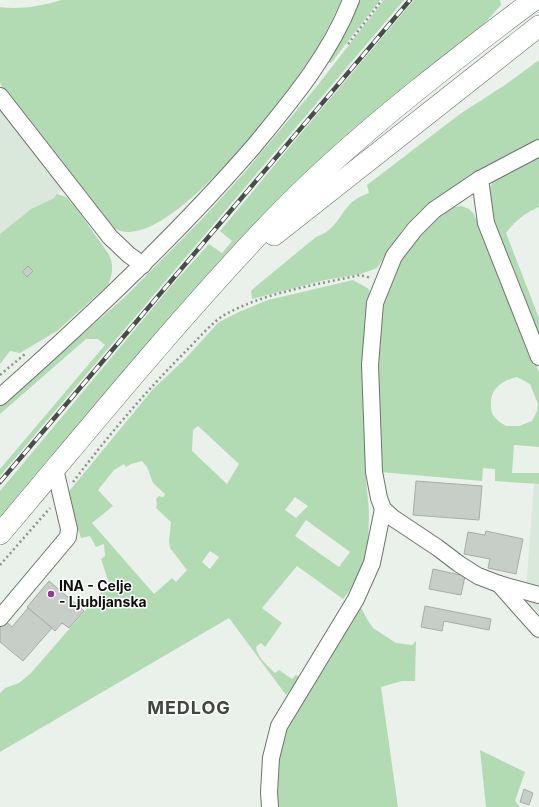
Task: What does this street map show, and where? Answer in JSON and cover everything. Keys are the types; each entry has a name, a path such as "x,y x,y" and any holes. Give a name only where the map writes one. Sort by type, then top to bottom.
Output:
{"main road":[{"path":"0,534 177,326 285,207 346,150 454,60 534,0"},
{"path":"231,266 263,245 295,217 323,197 539,26"}],"street":[{"path":"0,397 142,265 216,188 264,133 314,69 327,48 350,0"},
{"path":"0,96 110,237 142,265"},
{"path":"539,148 480,179 434,210 415,229 394,256 383,280 375,303 370,365 374,472 379,498 383,509 393,518 478,576 499,584 539,594"},
{"path":"480,179 486,223 539,357"},
{"path":"0,618 68,537 69,528 55,469"},
{"path":"270,807 269,792 271,758 279,726 356,600 372,562 383,509"},
{"path":"499,584 539,629"}],"path":[{"path":"0,565 61,497 158,379 225,314 262,298 360,275 383,280"}],"shaded area":[{"path":"0,107 62,190 54,198 31,209 0,234"},
{"path":"534,484 539,484 539,611 525,603"}],"green space":[{"path":"61,0 341,0 315,51 305,67 272,111 222,168 195,195 167,217 142,230 121,231 104,220 86,200 12,99 3,89 0,82 0,7 30,7"},
{"path":"359,0 380,0 331,63 328,62 344,36"},
{"path":"384,0 404,0 0,476 0,469 105,345 98,339 86,339 0,414 0,406 125,297 202,219 245,172 317,86"},
{"path":"414,0 500,0 501,5 484,24 325,155 245,236 0,521 0,491 172,285 209,244 222,253 232,241 220,231"},
{"path":"539,60 539,139 503,157 469,177 442,194 420,211 403,229 377,268 361,274 325,280 252,299 251,291 316,237 328,231 352,202 369,193 367,185 460,114 505,85"},
{"path":"539,154 539,207 521,218 506,233 539,318 539,335 491,220 489,198 491,185 495,180 513,167"},
{"path":"57,194 66,197 76,208 108,253 112,265 110,281 108,285 57,331 20,353 10,351 0,364 0,234 31,209 54,198"},
{"path":"461,206 469,209 474,214 539,372 539,447 514,445 512,473 539,473 539,484 495,481 495,469 483,468 482,481 380,472 376,367 381,312 385,293 410,242 448,208","holes":["517,377 530,384 538,404 537,411 532,421 519,426 506,426 498,421 493,415 491,408 491,398 495,389 507,380"]},
{"path":"353,280 369,289 370,298 365,419 366,480 369,511 368,553 351,589 343,599 297,566 262,608 282,623 265,647 261,643 256,647 258,654 275,673 279,670 292,679 296,675 300,678 286,695 229,618 0,752 0,693 5,688 19,683 31,673 109,583 101,559 105,556 104,544 96,547 90,536 81,538 66,495 153,389 184,360 219,322 268,300","holes":["198,426 239,464 227,484 192,451 193,430","142,461 147,467 153,483 165,494 163,497 159,496 156,499 156,508 171,522 169,541 170,548 187,570 176,582 172,578 154,594 92,523 113,506 98,490 114,470 124,464 126,467","295,497 308,506 296,518 285,510","306,520 350,552 339,567 295,536","210,551 219,557 210,569 202,562"]},
{"path":"356,607 362,609 373,628 396,643 412,645 416,641 415,681 402,681 381,687 398,807 275,807 273,789 284,723"},
{"path":"480,750 525,772 515,801 520,807 486,807"}],"building":[{"path":"28,266 33,271 27,277 22,272"},
{"path":"416,481 482,486 479,520 413,515"},
{"path":"486,531 523,539 516,574 488,568 490,559 464,554 468,532 485,535"},
{"path":"433,569 465,576 461,595 429,589"},
{"name":"INA - Celje - Ljubljanska","path":"49,581 84,611 69,628 62,623 55,631 27,607"},
{"path":"425,606 491,619 489,630 444,621 442,631 421,627"},
{"path":"28,608 52,628 23,661 0,642 0,621 2,618 12,627"},
{"path":"524,789 533,793 529,805 520,802"}],"railway":[{"path":"0,482 410,0"}],"place":[{"name":"INA - Celje - Ljubljanska","path":"51,594"}],"district":[{"name":"MEDLOG","path":"189,708"}]}
